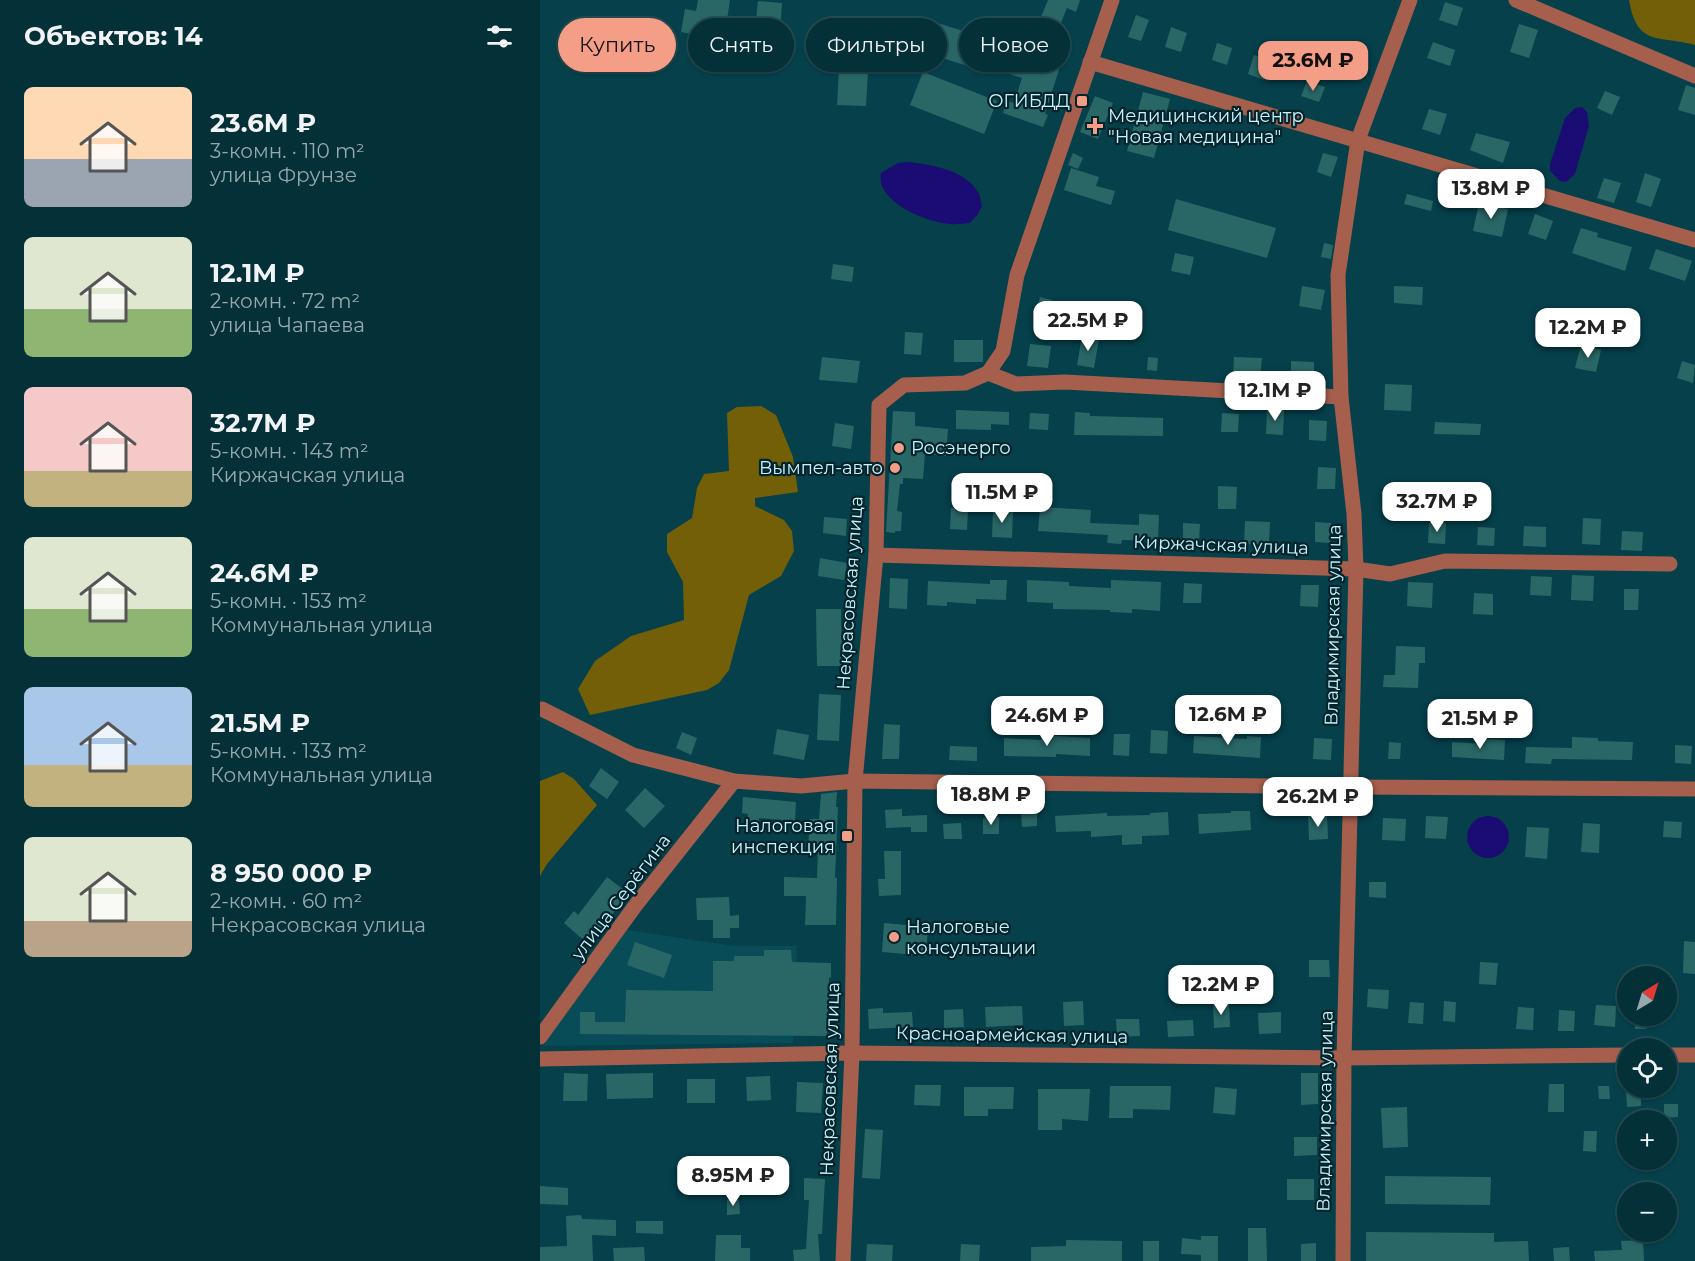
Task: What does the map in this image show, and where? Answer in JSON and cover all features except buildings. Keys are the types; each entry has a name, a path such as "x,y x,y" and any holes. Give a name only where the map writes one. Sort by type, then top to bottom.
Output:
{"street":[{"path":"1112,0 1017,275 1003,351 988,373 1016,384 1065,382 1341,397"},
{"name":"Владимирская улица","path":"1343,1261 1344,1058 1356,568 1354,514 1341,397 1338,275 1358,140 1410,0"},
{"path":"1516,0 1695,76"},
{"path":"1090,62 1695,240"},
{"name":"Некрасовская улица","path":"843,1261 852,1053 855,780 876,555 879,405 904,385 965,383 988,373"},
{"name":"Киржачская улица","path":"876,555 1356,568 1390,574 1444,561 1670,564"},
{"path":"542,709 633,755 734,781 801,786 855,780 1695,789"},
{"name":"улица Серёгина","path":"540,1037 635,906 734,781"},
{"name":"Красноармейская улица","path":"540,1059 852,1053 1344,1058 1617,1055"},
{"path":"1677,1055 1695,1055"}],"shaded area":[{"path":"1629,0 1695,0 1695,45 1660,39 1644,32 1637,25"},
{"path":"1582,107 1587,112 1589,126 1575,174 1566,182 1560,181 1550,171 1550,164 1565,118 1575,108"},
{"path":"898,163 926,164 965,178 978,192 982,206 978,214 970,223 941,223 917,215 894,202 881,183 881,173"},
{"path":"761,406 776,415 793,457 798,492 755,498 755,506 784,520 792,531 794,551 781,576 749,595 729,670 719,683 707,690 590,715 578,689 595,661 631,636 684,620 683,582 667,552 667,534 692,518 697,488 704,474 729,471 727,413 737,407"},
{"path":"563,772 574,779 597,805 547,864 540,876 540,781"},
{"path":"1488,816 1496,817 1503,822 1508,829 1508,845 1503,852 1496,857 1488,858 1480,857 1473,852 1468,845 1467,837 1468,829 1473,822 1480,817"},
{"path":"621,929 734,946 797,946 793,1043 543,1046"}],"place":[{"name":"ОГИБДД","path":"1082,101"},
{"name":"Медицинский центр \"Новая медицина\"","path":"1095,126"},
{"name":"Росэнерго","path":"899,448"},
{"name":"Вымпел-авто","path":"895,468"},
{"name":"Налоговая инспекция","path":"847,836"},
{"name":"Налоговые консультации","path":"894,937"}]}
